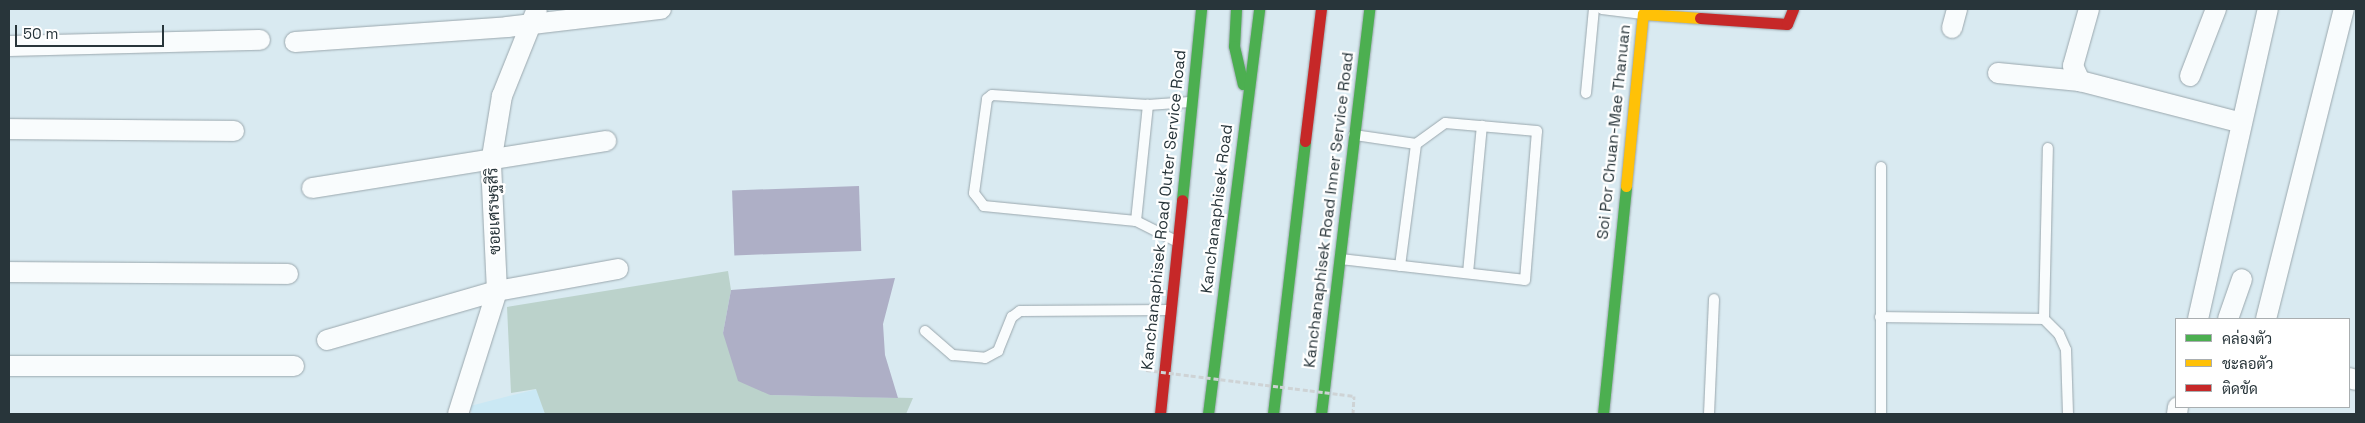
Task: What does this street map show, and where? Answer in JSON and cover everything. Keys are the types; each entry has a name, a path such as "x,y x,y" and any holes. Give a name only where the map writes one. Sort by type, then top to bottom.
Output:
{"main road":[{"name":"Kanchanaphisek Road Outer Service Road","path":"1160,414 1194,101 1201,9"},
{"path":"1236,9 1234,46 1247,97"},
{"name":"Kanchanaphisek Road","path":"1208,414 1259,9"},
{"path":"1273,414 1321,9"},
{"name":"Kanchanaphisek Road Inner Service Road","path":"1321,414 1369,9"},
{"name":"Soi Por Chuan-Mae Thanuan","path":"1602,414 1643,14 1787,24 1793,9"}],"street":[{"path":"295,42 533,16 661,9"},
{"path":"2080,81 2073,66 2088,9"},
{"path":"2190,76 2216,9"},
{"path":"2198,318 2268,9"},
{"path":"2266,318 2344,9"},
{"name":"ซอยเศรษฐสิริ","path":"458,414 497,292 491,163 502,96 533,16"},
{"path":"9,46 260,40"},
{"path":"1998,73 2080,81 2242,123"},
{"path":"9,129 234,131"},
{"path":"312,188 491,163 606,141"},
{"path":"326,340 497,292 618,269"},
{"path":"9,272 288,274"},
{"path":"2228,318 2242,279"},
{"path":"9,366 294,366"}],"lane":[{"path":"1586,93 1594,9"},
{"path":"1602,9 1643,14"},
{"path":"1179,242 1136,221 984,206 974,193 987,99 992,95 1148,105 1194,101"},
{"path":"1136,221 1148,105"},
{"path":"1340,258 1525,280 1537,131 1445,123 1416,144 1353,135"},
{"path":"1468,273 1482,126"},
{"path":"1400,266 1416,144"},
{"path":"2044,319 2048,148"},
{"path":"1881,167 1881,414"},
{"path":"1709,414 1714,299"},
{"path":"925,331 953,355 985,358 998,351 1012,318 1020,311 1171,310"},
{"path":"1880,317 2044,319 2059,334 2066,350 2068,414"}],"path":[{"path":"1146,370 1354,396 1353,414"}],"shaded area":[{"path":"859,186 861,251 734,255 732,190"},
{"path":"895,278 883,324 885,355 898,398 770,395 738,381 723,333 731,290"},
{"path":"537,389 545,414 472,414 470,406"}],"green space":[{"path":"728,271 731,290 723,333 770,395 913,398 906,414 545,414 536,389 511,393 507,307"}],"traffic: fast":[{"path":"1182,200 1201,9"},
{"path":"1236,9 1234,46 1243,84"},
{"path":"1208,414 1259,9"},
{"path":"1321,414 1369,9"},
{"path":"1273,414 1305,141"},
{"path":"1603,414 1626,186"}],"traffic: slow":[{"path":"1626,186 1643,14 1700,18"}],"traffic: jam":[{"path":"1305,141 1321,9"},
{"path":"1700,18 1787,24 1793,9"},
{"path":"1160,414 1182,200"}]}
